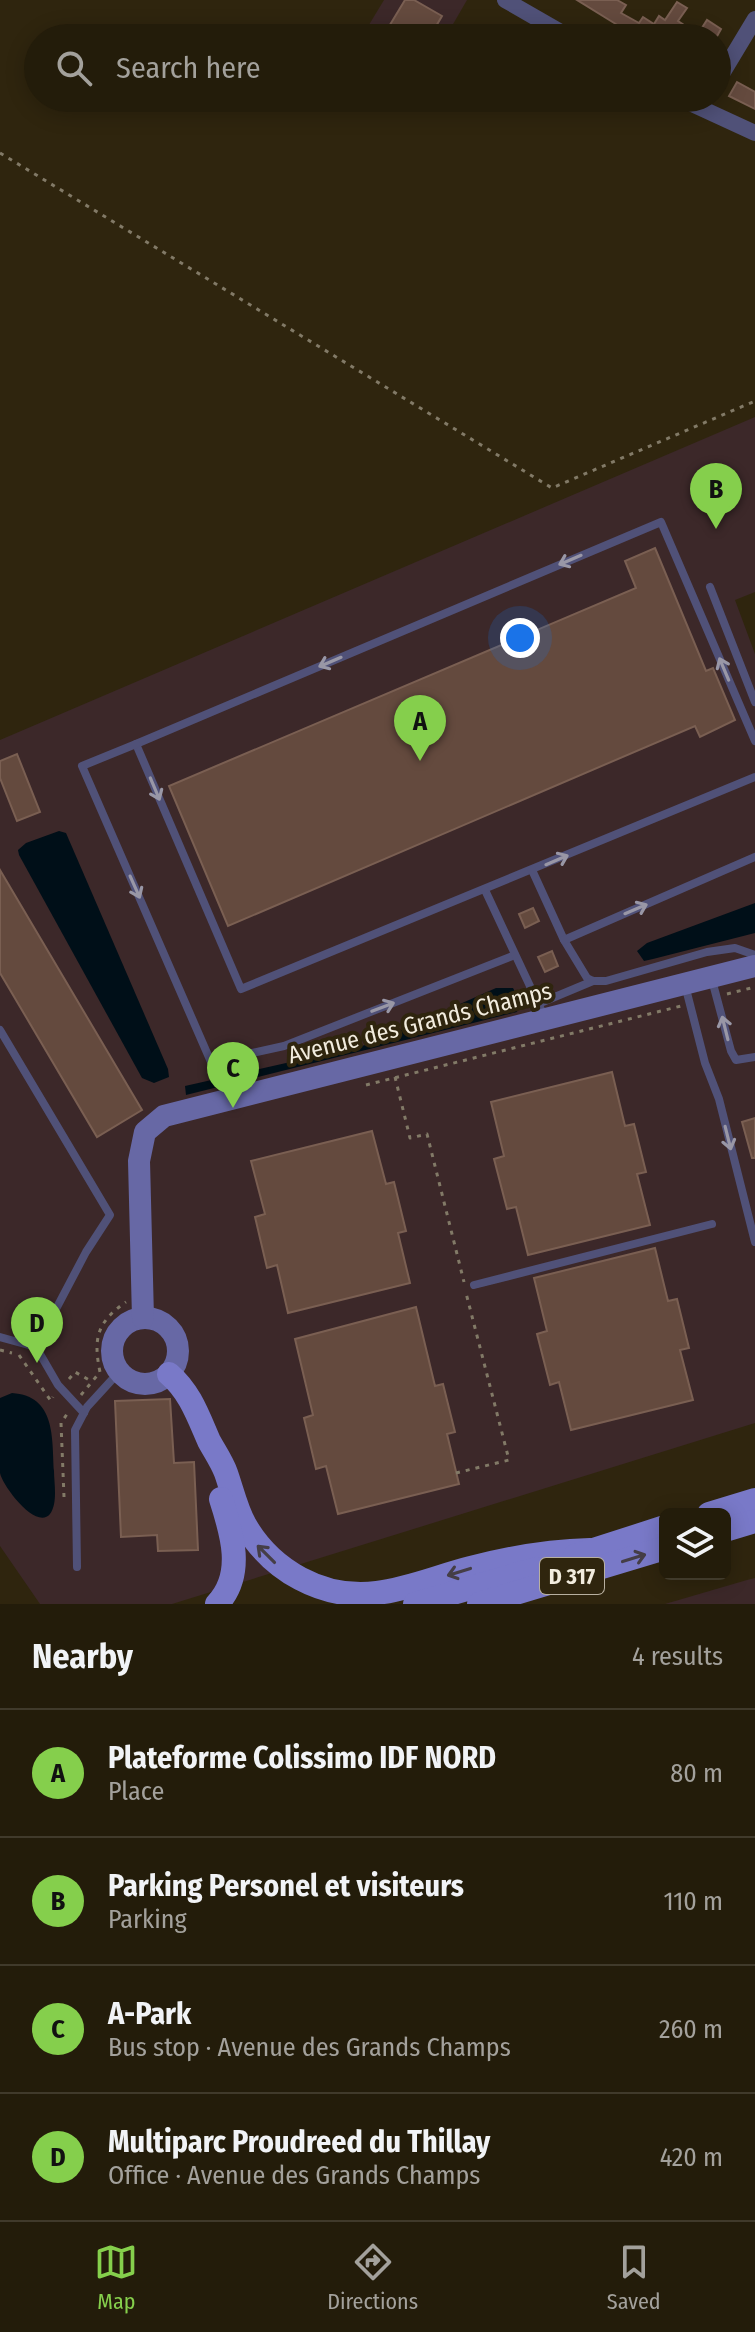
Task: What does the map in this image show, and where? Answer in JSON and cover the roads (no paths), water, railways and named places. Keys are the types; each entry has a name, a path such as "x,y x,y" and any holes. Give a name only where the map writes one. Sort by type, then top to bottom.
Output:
{"main road":[{"name":"Avenue des Grands Champs","path":"136,1310 139,1161 145,1132 164,1116 542,1011 687,994 714,987 755,966"},
{"path":"136,1310 165,1325 175,1337 177,1360 169,1374 156,1383 132,1382 119,1372 112,1350 117,1334 136,1310"},
{"path":"169,1374 189,1396 225,1469 240,1516 257,1545 271,1560 296,1578 333,1590 375,1594 471,1568 560,1551 590,1550"},
{"path":"210,1442 209,1458 226,1514 235,1561 232,1582 217,1604"},
{"path":"729,1508 755,1500"},
{"path":"731,1528 755,1521"},
{"name":"D 317","path":"415,1604 659,1529"},
{"name":"D 317","path":"479,1604 659,1550"}],"street":[{"path":"505,0 547,24"},
{"path":"731,59 755,19"},
{"path":"718,112 755,133"}],"lane":[{"path":"515,955 284,1046 211,1062 82,766 661,522 755,741"},
{"path":"710,587 755,702"},
{"path":"136,744 241,989 755,777"},
{"path":"564,940 755,857"},
{"path":"532,870 564,940 587,978 593,981 606,981 707,952 735,948 755,955"},
{"path":"485,890 542,1011 593,981"},
{"path":"714,987 736,1060 755,1057"},
{"path":"687,994 705,1063 719,1099 755,1242"},
{"path":"0,1030 110,1215 86,1252 36,1347"},
{"path":"474,1285 712,1224"},
{"path":"0,1337 36,1347 58,1385 84,1413"},
{"path":"77,1567 75,1430 84,1413 119,1372"}],"place":[{"name":"Parking Personel et visiteurs","path":"716,529"},
{"name":"Plateforme Colissimo IDF NORD","path":"420,761"},
{"name":"A-Park","path":"233,1108"},
{"name":"Multiparc Proudreed du Thillay","path":"37,1363"}]}
